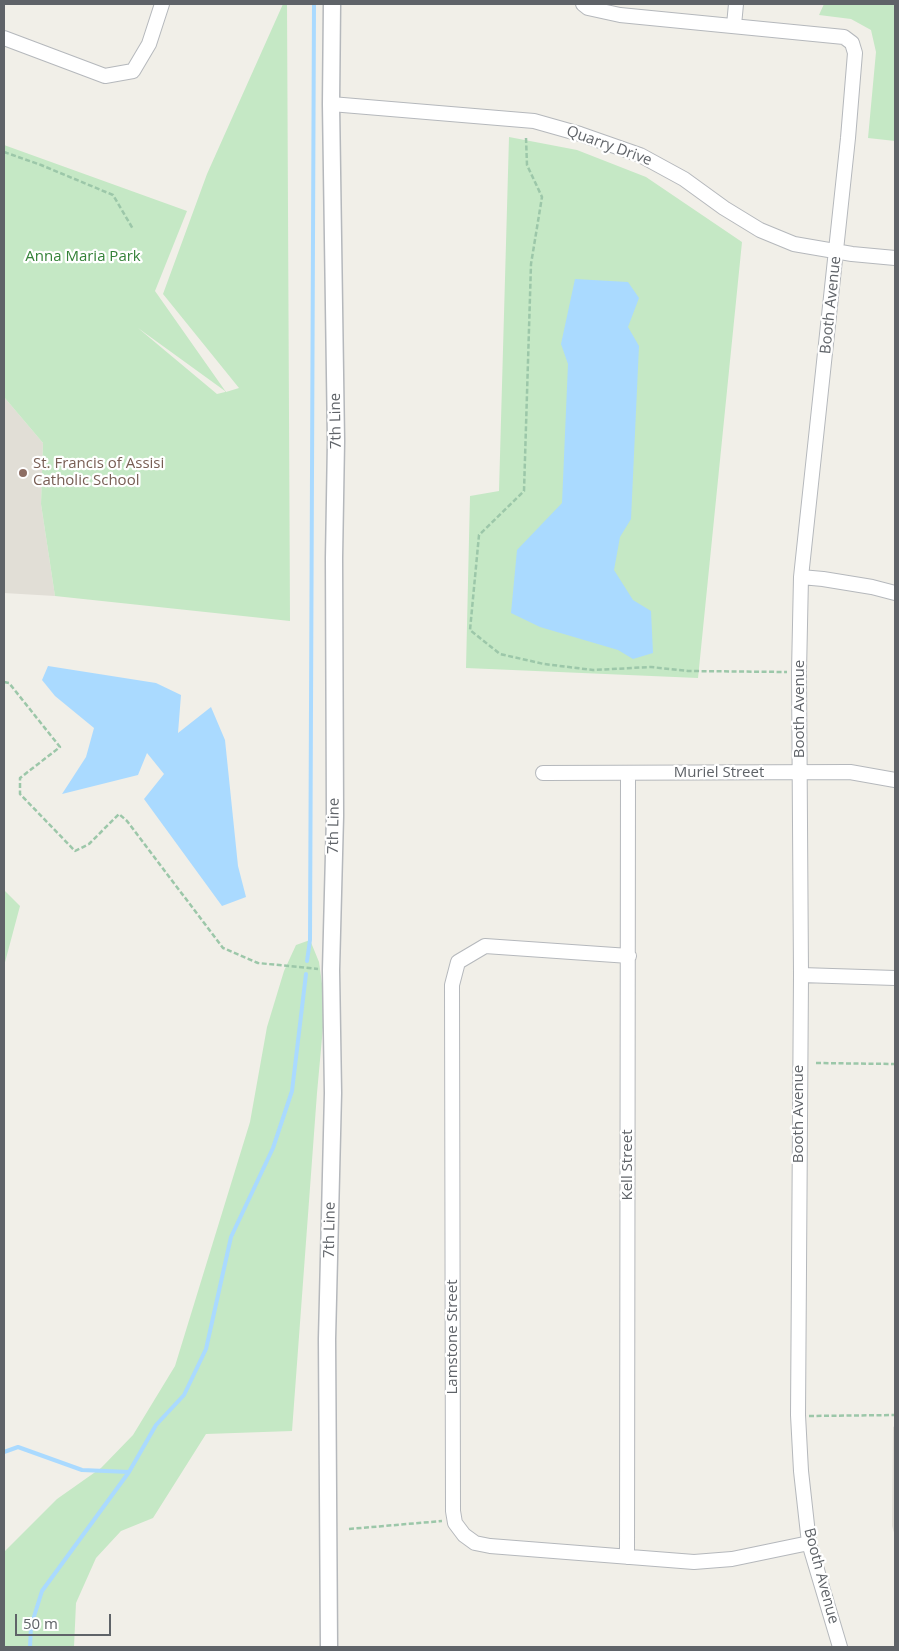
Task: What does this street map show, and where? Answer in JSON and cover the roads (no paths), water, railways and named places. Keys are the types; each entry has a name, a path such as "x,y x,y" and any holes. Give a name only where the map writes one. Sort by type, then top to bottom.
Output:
{"street":[{"path":"4,38 105,76 133,71 149,44 162,4"},
{"name":"7th Line","path":"329,1647 327,1339 333,1094 331,970 335,816 334,558 336,441 330,104 332,4"},
{"name":"Booth Avenue","path":"583,4 588,8 620,15 844,37 852,43 855,53 855,70 801,578 799,771 801,975 798,1415 801,1471 809,1543 840,1647"},
{"path":"734,25 736,4"},
{"name":"Quarry Drive","path":"330,104 534,121 640,154 684,178 724,208 760,230 794,244 895,258"},
{"path":"801,578 823,579 895,593"},
{"name":"Muriel Street","path":"543,772 850,772 895,780"},
{"name":"Kell Street","path":"627,1557 628,773"},
{"name":"Lamstone Street","path":"629,956 485,946 458,962 452,985 453,1511 455,1523 464,1535 475,1542 490,1546 694,1562 732,1559 809,1543"},
{"path":"801,975 895,978"}],"water":[{"path":"575,279 628,282 639,298 628,327 639,346 631,519 620,537 614,570 633,600 651,611 653,653 633,659 618,650 540,627 511,613 517,550 562,503 568,364 561,344"},
{"path":"48,666 156,683 181,695 178,733 211,707 225,740 238,866 246,897 222,906 144,799 164,774 147,753 138,775 62,794 86,757 94,728 55,696 42,680"}],"waterway":[{"path":"307,961 310,940 314,4"},
{"path":"30,1647 31,1626 42,1591 129,1472 156,1425 184,1395 206,1349 231,1237 273,1148 292,1091 306,974"},
{"path":"4,1452 18,1447 82,1470 129,1472"}],"place":[{"name":"St. Francis of Assisi Catholic School","path":"23,473"}],"park label":[{"name":"Anna Maria Park","path":"83,257"}]}
